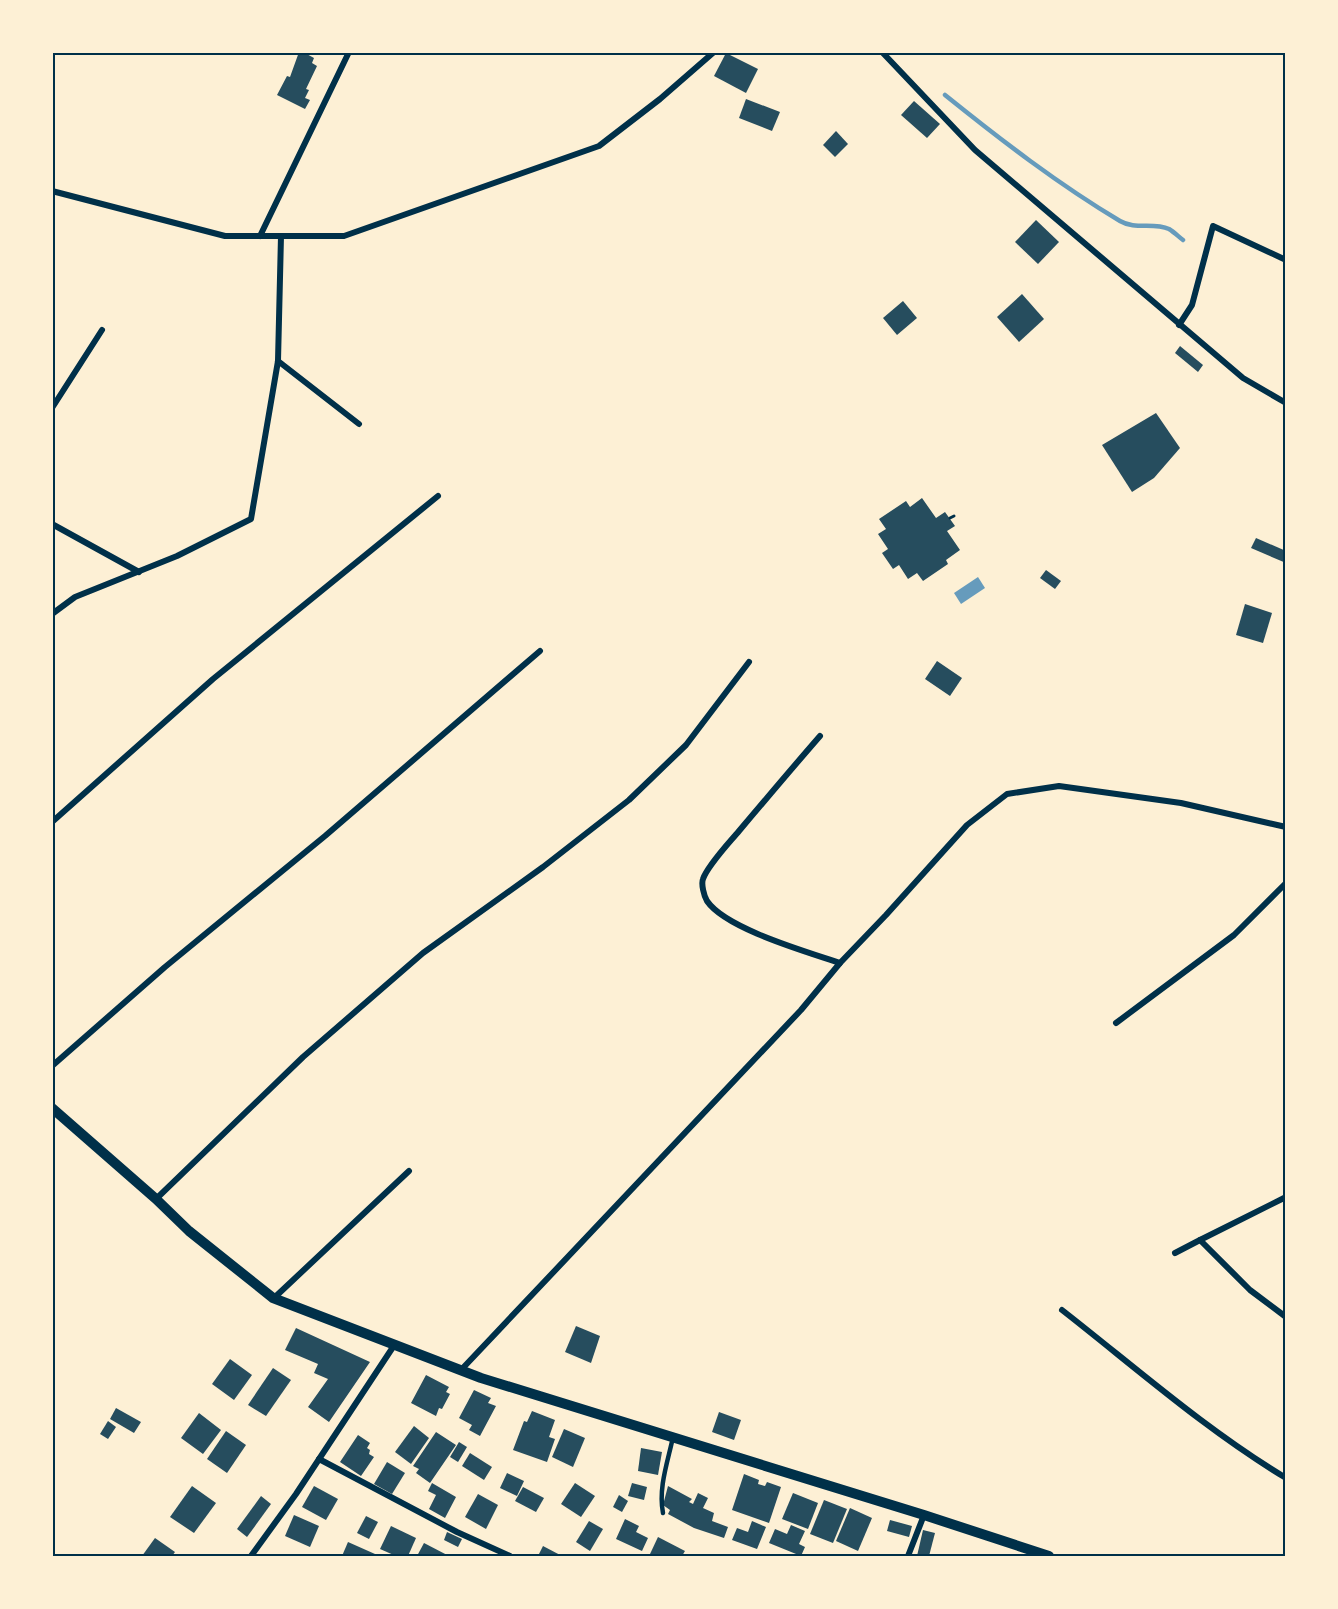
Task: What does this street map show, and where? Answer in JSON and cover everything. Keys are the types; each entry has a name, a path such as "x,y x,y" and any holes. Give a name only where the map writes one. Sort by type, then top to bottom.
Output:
{"street":[{"path":"260,236 349,52"},
{"path":"52,191 225,236 344,236 599,146 660,99 714,52"},
{"path":"882,52 975,150 1243,378 1286,403"},
{"path":"1179,325 1192,305 1213,226 1286,260"},
{"path":"52,614 75,597 177,556 251,519 278,361 281,236"},
{"path":"52,408 102,330"},
{"path":"278,361 359,424"},
{"path":"52,822 213,679 438,496"},
{"path":"52,524 139,572"},
{"path":"52,1066 165,967 325,836 540,651"},
{"path":"156,1199 303,1058 423,953 543,867 629,800 686,746 748,662"},
{"path":"820,736 718,856 703,880 707,900 720,914 741,926 840,963"},
{"path":"461,1370 801,1010 840,963 967,825 1007,794 1059,786 1180,803 1286,827"},
{"path":"1116,1023 1234,936 1286,884"},
{"path":"52,1108 189,1231 273,1298 461,1370 924,1515 1049,1557"},
{"path":"273,1298 409,1171"},
{"path":"1176,1253 1286,1197"},
{"path":"1200,1240 1250,1290 1286,1317"},
{"path":"1062,1310 1210,1426 1259,1462 1286,1478"},
{"path":"251,1557 395,1344"},
{"path":"320,1458 457,1532 510,1557"},
{"path":"908,1557 924,1515"}],"lane":[{"path":"663,1513 660,1501 673,1437"}],"path":[{"path":"950,518 954,516"}],"water":[{"path":"978,577 985,588 961,604 954,593"}],"building":[{"path":"299,52 314,58 312,63 317,66 306,89 309,90 305,98 310,100 305,109 277,95 287,76 290,77"},
{"path":"726,53 758,69 746,93 714,76"},
{"path":"746,99 780,112 772,131 739,118"},
{"path":"914,101 940,124 927,138 901,115"},
{"path":"836,131 848,144 835,157 823,145"},
{"path":"1036,220 1059,242 1038,264 1015,242"},
{"path":"1022,294 1044,319 1019,342 997,317"},
{"path":"903,301 917,318 897,335 883,318"},
{"path":"1180,346 1203,365 1198,372 1175,353"},
{"path":"1156,413 1180,448 1154,478 1132,492 1102,445"},
{"path":"922,498 936,518 945,512 955,526 947,531 960,550 946,560 948,564 923,581 917,573 908,579 899,565 893,569 882,553 888,549 878,534 886,529 879,519 906,501 910,507"},
{"path":"1256,538 1286,551 1286,563 1251,548"},
{"path":"1046,570 1061,581 1055,589 1040,578"},
{"path":"1245,604 1272,613 1263,643 1236,635"},
{"path":"937,661 962,678 950,696 925,679"},
{"path":"576,1326 600,1336 591,1363 565,1352"},
{"path":"296,1328 370,1362 329,1422 308,1407 328,1379 314,1373 318,1364 285,1350"},
{"path":"230,1359 252,1375 234,1400 212,1384"},
{"path":"273,1368 291,1380 266,1416 248,1405"},
{"path":"426,1375 449,1387 446,1392 450,1394 436,1416 411,1403"},
{"path":"474,1390 491,1398 488,1403 496,1406 480,1436 469,1430 472,1425 459,1418"},
{"path":"116,1408 141,1422 134,1433 110,1419"},
{"path":"532,1411 555,1420 549,1437 555,1439 547,1462 513,1450 524,1421 527,1422"},
{"path":"719,1412 741,1420 734,1440 712,1432"},
{"path":"199,1413 221,1430 203,1454 181,1438"},
{"path":"108,1421 116,1427 108,1439 100,1434"},
{"path":"414,1426 429,1438 411,1464 395,1452"},
{"path":"564,1429 585,1438 573,1467 552,1457"},
{"path":"226,1431 246,1445 227,1473 207,1459"},
{"path":"436,1432 456,1445 430,1483 416,1473 419,1469 413,1466"},
{"path":"358,1435 370,1443 367,1448 370,1450 369,1454 374,1457 361,1476 340,1462"},
{"path":"459,1442 467,1447 458,1462 450,1457"},
{"path":"641,1448 662,1452 658,1475 638,1471"},
{"path":"470,1453 492,1467 484,1480 462,1466"},
{"path":"387,1462 405,1473 392,1494 374,1484"},
{"path":"507,1473 524,1481 517,1496 500,1488"},
{"path":"744,1474 759,1480 758,1484 765,1486 767,1482 781,1487 769,1523 732,1510"},
{"path":"432,1483 456,1497 445,1518 429,1509 436,1495 428,1491"},
{"path":"575,1483 595,1496 581,1517 561,1504"},
{"path":"632,1483 647,1487 644,1500 628,1496"},
{"path":"192,1486 216,1503 194,1533 170,1517"},
{"path":"314,1486 338,1499 326,1520 302,1507"},
{"path":"668,1486 692,1499 689,1502 693,1504 698,1493 708,1498 703,1508 714,1513 712,1521 728,1527 724,1538 694,1528 668,1514 670,1510 663,1505"},
{"path":"523,1487 544,1498 536,1512 515,1501"},
{"path":"793,1493 818,1503 808,1529 782,1519"},
{"path":"478,1494 498,1505 486,1529 465,1517"},
{"path":"619,1495 628,1501 622,1512 613,1507"},
{"path":"261,1496 271,1504 247,1537 237,1529"},
{"path":"824,1500 847,1509 833,1543 810,1534"},
{"path":"850,1508 872,1518 858,1551 836,1541"},
{"path":"294,1515 319,1526 310,1547 285,1536"},
{"path":"366,1516 378,1522 369,1539 357,1533"},
{"path":"625,1519 639,1526 636,1532 648,1538 642,1551 616,1539"},
{"path":"890,1520 912,1526 909,1537 887,1531"},
{"path":"589,1521 603,1529 590,1551 576,1542"},
{"path":"752,1521 766,1527 757,1549 732,1540 737,1528 748,1532"},
{"path":"791,1525 805,1531 799,1544 805,1547 801,1556 769,1543 775,1529 787,1534"},
{"path":"391,1526 416,1538 408,1556 396,1556 380,1549"},
{"path":"923,1530 935,1533 929,1556 917,1556"},
{"path":"447,1532 462,1539 458,1547 444,1540"},
{"path":"658,1537 685,1551 682,1556 650,1554"},
{"path":"155,1538 175,1552 172,1556 142,1556"},
{"path":"348,1542 375,1554 373,1556 342,1556"},
{"path":"424,1543 449,1556 417,1556"},
{"path":"543,1546 562,1556 538,1556"}],"waterway":[{"path":"945,95 1030,161 1120,221 1132,225 1163,227 1171,230 1183,240"}]}
